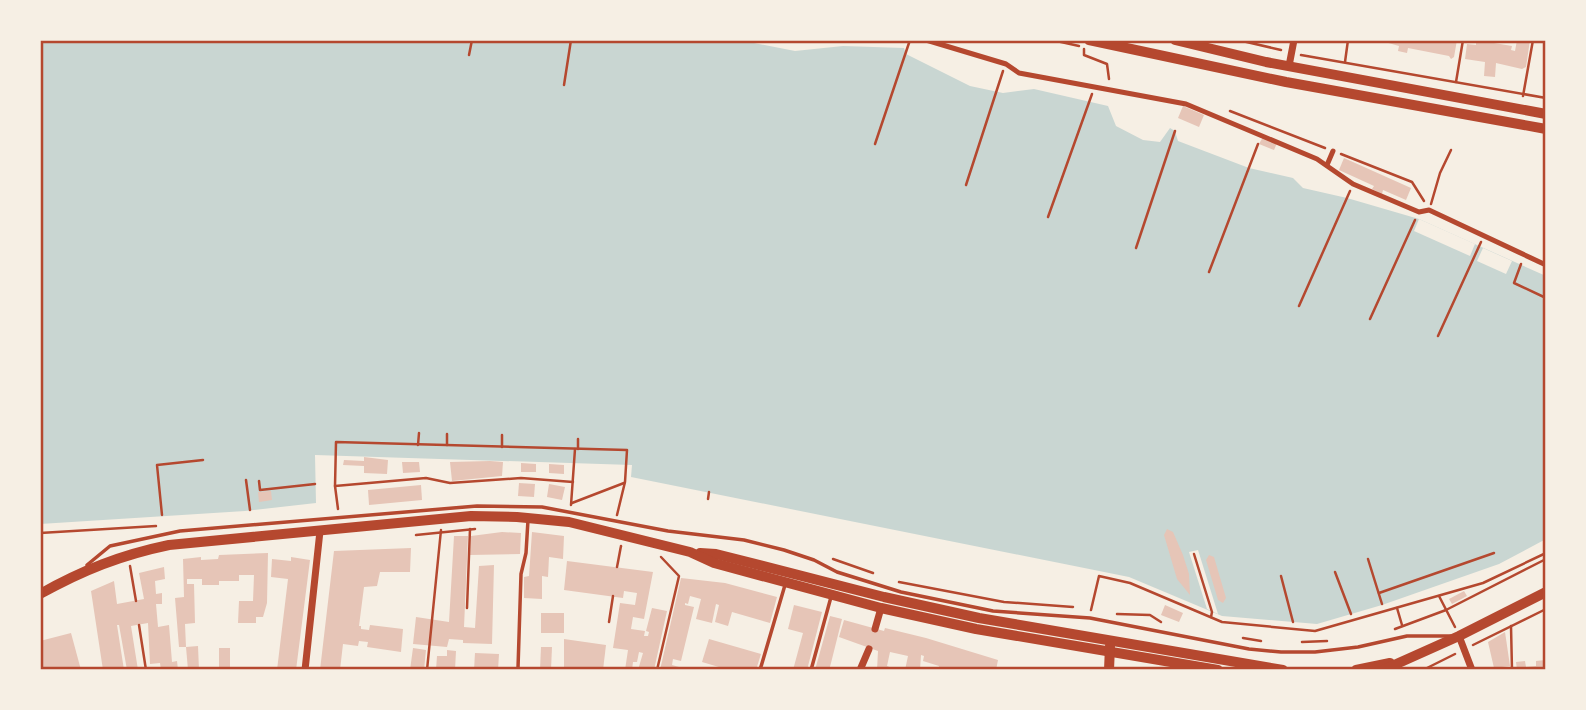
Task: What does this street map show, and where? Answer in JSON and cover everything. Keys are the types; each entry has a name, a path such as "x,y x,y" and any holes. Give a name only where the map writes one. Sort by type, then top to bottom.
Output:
{"main road":[{"path":"1175,40 1289,66 1546,114"},
{"path":"1087,43 1546,129"},
{"path":"40,594 77,574 131,553 169,545 471,516 528,518 569,522 690,552 714,563 979,618 1283,670"},
{"path":"787,578 831,596 976,629 1218,670"},
{"path":"1383,670 1410,664 1511,608 1546,592"},
{"path":"1107,670 1111,640"},
{"path":"1356,670 1410,664"}],"street":[{"path":"926,40 1006,64 1019,73 1095,88 1108,86 1187,100 1327,165 1353,184 1419,212 1429,210 1546,265"},
{"path":"1289,66 1294,40"},
{"path":"1327,165 1333,151"},
{"path":"305,670 320,531"},
{"path":"875,629 881,608"},
{"path":"1459,636 1472,670"},
{"path":"860,670 869,649"}],"lane":[{"path":"77,574 110,546 152,536 477,506 532,506 668,531 744,540 784,550 814,560 837,572 901,592 977,607 1090,618 1249,649 1315,652 1358,648 1407,636 1459,636"},
{"path":"518,668 521,574 526,553 528,518"},
{"path":"760,670 787,578"},
{"path":"811,670 831,596"}],"path":[{"path":"469,55 471,40"},
{"path":"564,85 571,40"},
{"path":"775,40 792,40"},
{"path":"875,144 910,40"},
{"path":"1052,40 1087,43 1084,55 1107,64 1110,71 1108,86"},
{"path":"1238,40 1345,63 1546,98"},
{"path":"1345,63 1348,40"},
{"path":"1454,97 1463,40"},
{"path":"1521,109 1533,40"},
{"path":"966,184 1006,64"},
{"path":"1048,217 1095,88"},
{"path":"1136,248 1175,131"},
{"path":"1209,272 1261,134"},
{"path":"1429,210 1440,173 1451,150"},
{"path":"1299,306 1353,184"},
{"path":"1370,319 1419,212"},
{"path":"1438,336 1483,236"},
{"path":"1521,264 1514,283 1546,298"},
{"path":"418,444 419,433"},
{"path":"447,434 447,445"},
{"path":"502,435 502,447"},
{"path":"578,439 572,503 625,482"},
{"path":"338,511 335,486 336,442 627,450 625,482 618,512"},
{"path":"162,515 158,465 202,460"},
{"path":"335,486 426,478 450,483 521,478 573,482"},
{"path":"246,480 250,510"},
{"path":"259,481 260,490 315,484"},
{"path":"708,499 709,492"},
{"path":"427,670 442,519"},
{"path":"40,533 131,528"},
{"path":"416,534 480,528"},
{"path":"467,608 470,529"},
{"path":"617,567 624,536"},
{"path":"1379,593 1494,553"},
{"path":"1099,576 1130,583 1222,622 1315,631 1483,583 1546,553"},
{"path":"1194,554 1212,612 1211,617"},
{"path":"657,670 679,576 661,556"},
{"path":"1368,559 1382,604"},
{"path":"1393,630 1446,610 1546,559"},
{"path":"136,601 130,566 137,564"},
{"path":"1335,572 1351,614"},
{"path":"1280,576 1293,622"},
{"path":"610,622 613,596"},
{"path":"1439,596 1459,636"},
{"path":"1511,608 1512,670"},
{"path":"1423,670 1546,609"},
{"path":"1113,613 1150,615 1162,623"},
{"path":"139,625 146,670"},
{"path":"1233,637 1273,642"},
{"path":"1298,643 1334,641"}],"shaded area":[{"path":"40,40 739,40 795,51 843,46 904,48 906,54 970,86 1003,93 1034,89 1108,106 1116,126 1143,140 1160,142 1170,128 1175,131 1178,141 1249,168 1293,178 1303,188 1419,219 1546,276 1546,539 1499,564 1382,605 1317,624 1222,616 1129,577 631,477 632,465 315,455 316,503 245,511 40,524"}],"pier":[{"path":"1419,219 1475,244 1470,256 1414,231"},
{"path":"1483,248 1512,261 1506,274 1477,261"},
{"path":"1198,550 1218,614 1207,609 1189,552"}],"building":[{"path":"1378,40 1457,40 1454,57 1451,59 1449,56 1408,48 1407,53 1398,51 1399,46"},
{"path":"1476,40 1512,46 1511,50 1515,51 1517,40 1530,40 1526,67 1522,69 1496,63 1495,77 1484,76 1485,62 1465,59 1467,44 1476,45"},
{"path":"1183,106 1204,115 1199,127 1178,118"},
{"path":"1263,137 1277,143 1274,150 1259,144"},
{"path":"1344,158 1411,188 1406,200 1383,190 1382,194 1372,189 1374,186 1339,170"},
{"path":"364,457 388,460 387,474 364,473 364,466 343,465 344,460 364,461"},
{"path":"402,462 419,462 420,472 403,473"},
{"path":"450,462 503,462 502,476 452,481"},
{"path":"521,463 536,464 536,472 521,472"},
{"path":"549,464 564,465 564,474 549,473"},
{"path":"519,483 535,484 534,497 518,496"},
{"path":"549,484 565,487 562,500 547,497"},
{"path":"421,485 422,500 369,505 368,490"},
{"path":"271,491 272,500 259,502 258,492"},
{"path":"1167,529 1173,532 1183,555 1189,574 1190,595 1177,579 1164,535"},
{"path":"502,532 521,533 520,554 470,555 471,536"},
{"path":"532,532 564,536 563,559 549,557 548,577 542,576 542,599 524,598 524,577 529,576"},
{"path":"454,536 468,536 464,627 475,628 479,566 494,565 492,644 463,643 463,640 449,639 447,647 413,644 416,617 449,622"},
{"path":"411,548 410,572 380,572 377,586 364,587 359,626 369,630 370,625 403,629 401,652 367,647 368,642 359,641 358,646 343,644 340,670 320,670 334,551"},
{"path":"268,553 267,603 263,617 256,617 256,623 238,623 239,601 253,601 254,575 239,575 239,581 219,581 219,585 202,585 202,579 187,579 187,584 194,584 195,623 185,624 186,647 179,647 175,598 184,597 183,559 218,559 219,555"},
{"path":"1209,555 1214,557 1226,598 1223,603 1218,600 1206,560"},
{"path":"291,557 310,560 296,670 277,670 288,579 271,577 272,559 291,561"},
{"path":"567,561 653,572 644,619 633,617 631,629 645,631 644,636 648,636 649,632 646,631 652,608 667,611 654,670 638,670 643,653 639,652 632,670 625,670 628,650 613,648 620,603 635,605 637,593 624,591 623,598 564,590"},
{"path":"164,567 165,579 155,581 156,594 162,593 162,604 156,604 158,627 169,625 172,662 177,661 178,670 161,670 160,663 150,664 148,623 131,626 138,670 127,670 117,625 124,670 103,670 91,591 114,581 117,604 144,599 139,573"},
{"path":"681,578 725,583 777,597 770,623 732,612 728,626 715,622 719,605 716,604 712,623 696,619 701,599 690,596 688,604 685,605 694,607 681,661 673,659 672,665 679,667 678,670 660,670"},
{"path":"1464,591 1467,596 1452,604 1449,599"},
{"path":"794,605 822,612 807,670 793,670 803,633 788,629"},
{"path":"1165,605 1183,613 1179,622 1161,615"},
{"path":"541,613 564,613 564,633 541,633"},
{"path":"830,616 842,619 831,663 829,670 815,670"},
{"path":"844,620 884,631 885,628 926,638 998,660 996,670 938,670 939,666 923,661 924,656 921,655 920,670 905,670 908,656 890,652 887,666 897,670 877,670 878,651 839,637"},
{"path":"1505,632 1510,666 1494,668 1488,642"},
{"path":"71,633 81,670 40,670 40,641"},
{"path":"564,639 606,645 603,670 564,669"},
{"path":"709,639 761,654 756,670 729,670 702,662"},
{"path":"198,646 199,670 188,670 186,647"},
{"path":"541,647 552,647 551,670 540,670"},
{"path":"219,648 230,648 230,670 219,670"},
{"path":"413,648 426,650 424,670 410,670"},
{"path":"447,650 456,651 455,670 436,670 437,656 447,656"},
{"path":"475,653 499,654 498,670 474,670"},
{"path":"1545,660 1546,670 1517,670 1516,662 1525,661 1526,667 1536,666 1536,661"}]}
